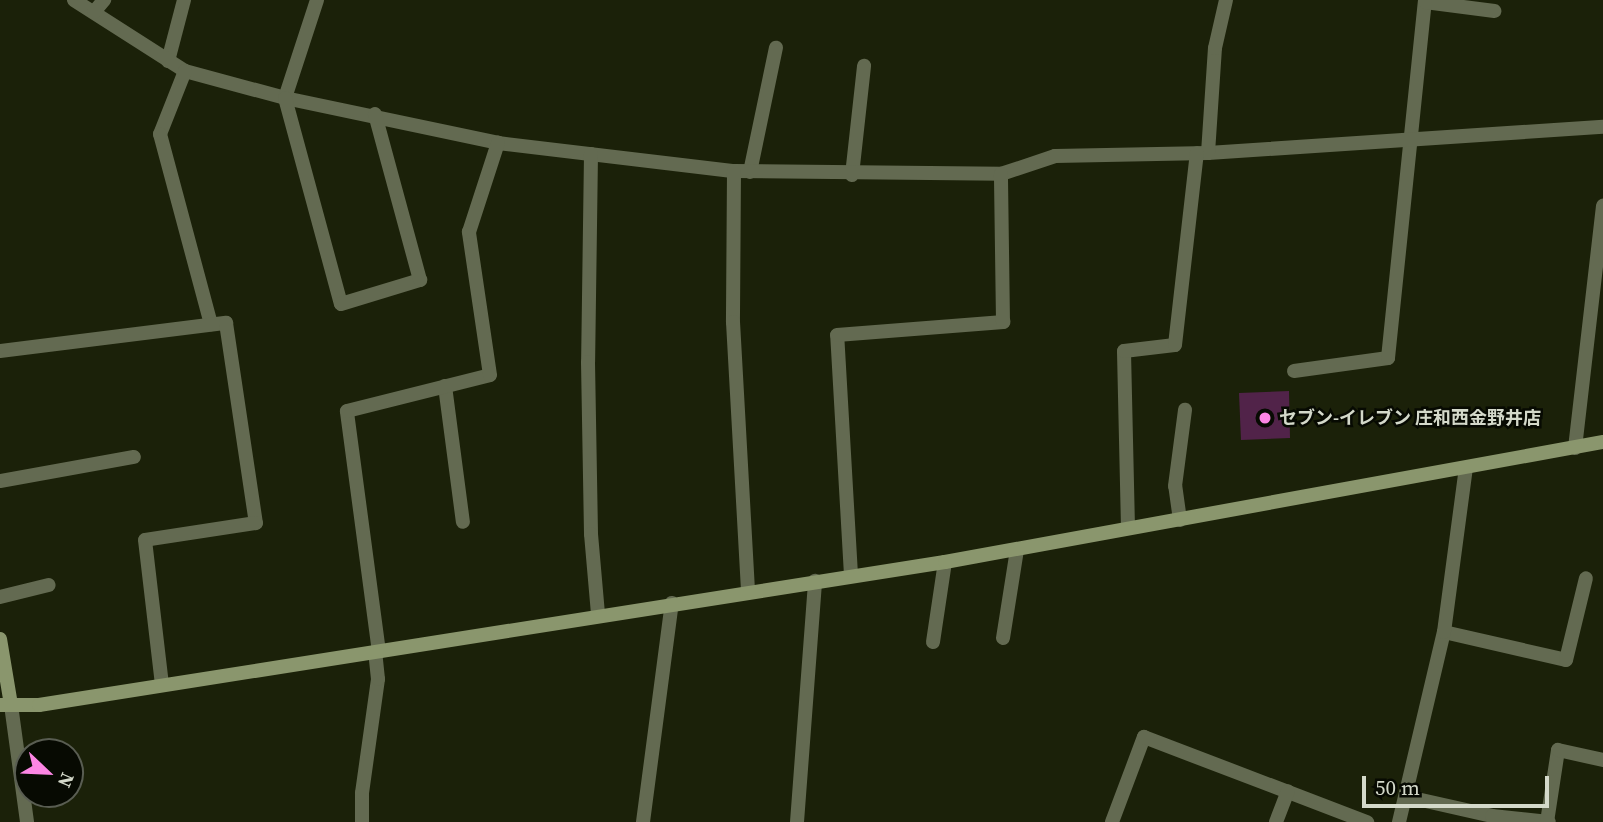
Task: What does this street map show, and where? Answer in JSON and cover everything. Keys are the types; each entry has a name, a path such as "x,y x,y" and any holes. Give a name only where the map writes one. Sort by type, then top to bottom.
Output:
{"street":[{"path":"74,0 185,71 285,99 375,114 498,143 734,171 1001,174 1055,156 1202,153 1603,127"},
{"path":"94,12 104,0"},
{"path":"168,61 184,0"},
{"path":"317,0 285,99 341,304 420,280 375,114"},
{"path":"1128,528 1124,351 1175,345 1215,48 1226,0"},
{"path":"1294,371 1388,358 1413,139 1425,2 1494,11"},
{"path":"750,172 776,48"},
{"path":"852,174 864,66"},
{"path":"185,71 160,134 211,324"},
{"path":"362,822 362,793 378,679 377,652 347,411 490,375 469,232 498,143"},
{"path":"591,154 588,375 591,534 598,614"},
{"path":"734,171 733,322 748,590"},
{"path":"851,575 837,335 1003,322 1001,174"},
{"path":"1575,448 1603,206"},
{"path":"0,351 226,323 256,523 145,540 162,684"},
{"path":"445,386 463,522"},
{"path":"1180,520 1175,486 1185,410"},
{"path":"5,705 377,652 748,590 945,562 1603,442"},
{"path":"0,481 134,457"},
{"path":"1399,822 1408,797 1444,632 1466,468"},
{"path":"1003,638 1017,550"},
{"path":"933,642 945,562"},
{"path":"1444,632 1566,660 1586,578"},
{"path":"797,822 815,581"},
{"path":"0,597 49,585"},
{"path":"643,822 672,603"},
{"path":"0,639 5,705 27,822"},
{"path":"1112,822 1144,737 1367,822"},
{"path":"1408,797 1492,819 1548,822 1558,750 1603,760"},
{"path":"1276,822 1288,791"}],"building":[{"path":"1289,391 1290,438 1241,440 1239,393"}],"place":[{"name":"セブン-イレブン 庄和西金野井店","path":"1265,418"}]}
